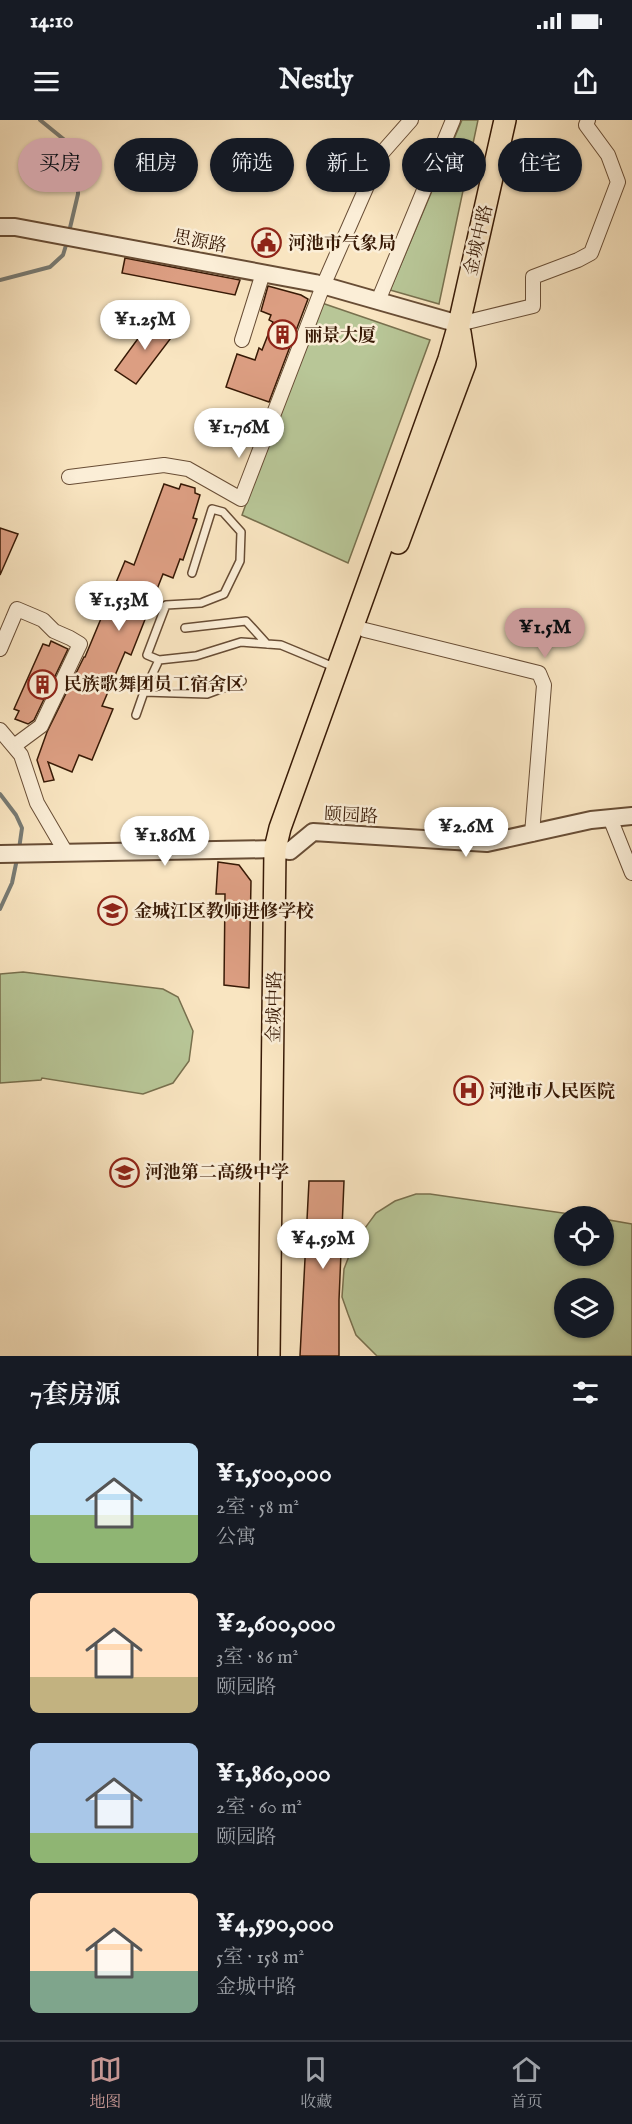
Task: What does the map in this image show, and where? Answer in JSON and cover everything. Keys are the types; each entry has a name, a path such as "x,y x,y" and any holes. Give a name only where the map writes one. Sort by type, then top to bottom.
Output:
{"main road":[{"name":"金城中路","path":"284,1356 283,850 280,828 342,671 450,358 505,120"},
{"path":"342,671 365,630 465,364 459,324"},
{"name":"金城中路","path":"269,1356 283,850"}],"street":[{"path":"69,477 164,465 188,469 241,499 323,286 381,154 411,120"},
{"path":"378,301 453,120"},
{"path":"459,324 533,306 533,277 591,253 618,182 608,155 586,125 588,120"},
{"name":"思源路","path":"8,227 96,241 263,273 323,286 459,324"},
{"path":"242,340 263,273"},
{"path":"0,649 17,609 43,620 54,631 80,644 41,726 14,746"},
{"path":"365,630 539,673 544,685 532,834"},
{"path":"0,730 21,755 37,802 65,851"},
{"name":"颐园路","path":"283,850 313,832 487,843 591,820 632,816"},
{"path":"610,818 632,873"},
{"path":"0,854 65,851 283,850"}],"lane":[{"path":"192,573 212,509 223,512 241,532 240,561 224,594 201,603 166,605 147,655 159,660 196,656 241,642 281,645 342,671"},
{"path":"185,628 246,621 267,644"},
{"path":"136,715 159,660"},
{"path":"144,692 207,694 242,681"}],"green space":[{"path":"462,120 478,120 474,138 454,138"},
{"path":"432,192 463,192 439,304 390,290"},
{"path":"319,302 430,340 348,563 242,515"},
{"path":"23,972 163,989 178,997 193,1031 189,1061 173,1083 143,1094 42,1078 41,1080 0,1083 0,974"},
{"path":"416,1194 554,1212 554,1266 614,1266 614,1221 632,1224 632,1356 377,1356 356,1335 342,1297 344,1269 354,1243 376,1213 395,1201"}],"building":[{"path":"125,258 240,280 235,295 122,273"},
{"name":"丽景大厦","path":"268,286 308,299 269,402 226,387 237,354 255,360 259,348 262,350 273,322 269,320 271,315 261,311"},
{"path":"153,318 174,334 136,384 115,370"},
{"path":"164,484 179,489 181,484 195,488 195,493 200,495 193,518 197,519 183,560 180,559 173,578 163,574 131,655 125,652 102,706 113,709 92,760 79,755 72,772 48,762 54,780 44,782 37,760 47,732 85,657 125,561 134,565"},
{"path":"0,528 18,534 0,575"},
{"name":"民族歌舞团员工宿舍区","path":"51,641 68,649 34,720 28,724 15,719 19,711 14,709 43,644 49,646"},
{"path":"218,862 239,865 251,881 249,988 224,985 225,894 216,894"},
{"path":"309,1181 344,1181 339,1356 300,1356"}],"waterway":[{"path":"40,120 72,146 78,173 78,194 69,232"},
{"path":"0,280 50,267 63,255 67,242"},
{"path":"0,794 16,815 22,828 19,849"},
{"path":"0,909 12,883 17,859"}],"place":[{"name":"河池市气象局","path":"267,243"},
{"name":"丽景大厦","path":"283,335"},
{"name":"民族歌舞团员工宿舍区","path":"43,684"},
{"name":"金城江区教师进修学校","path":"113,911"},
{"name":"河池市人民医院","path":"468,1091"},
{"name":"河池第二高级中学","path":"124,1172"}]}
